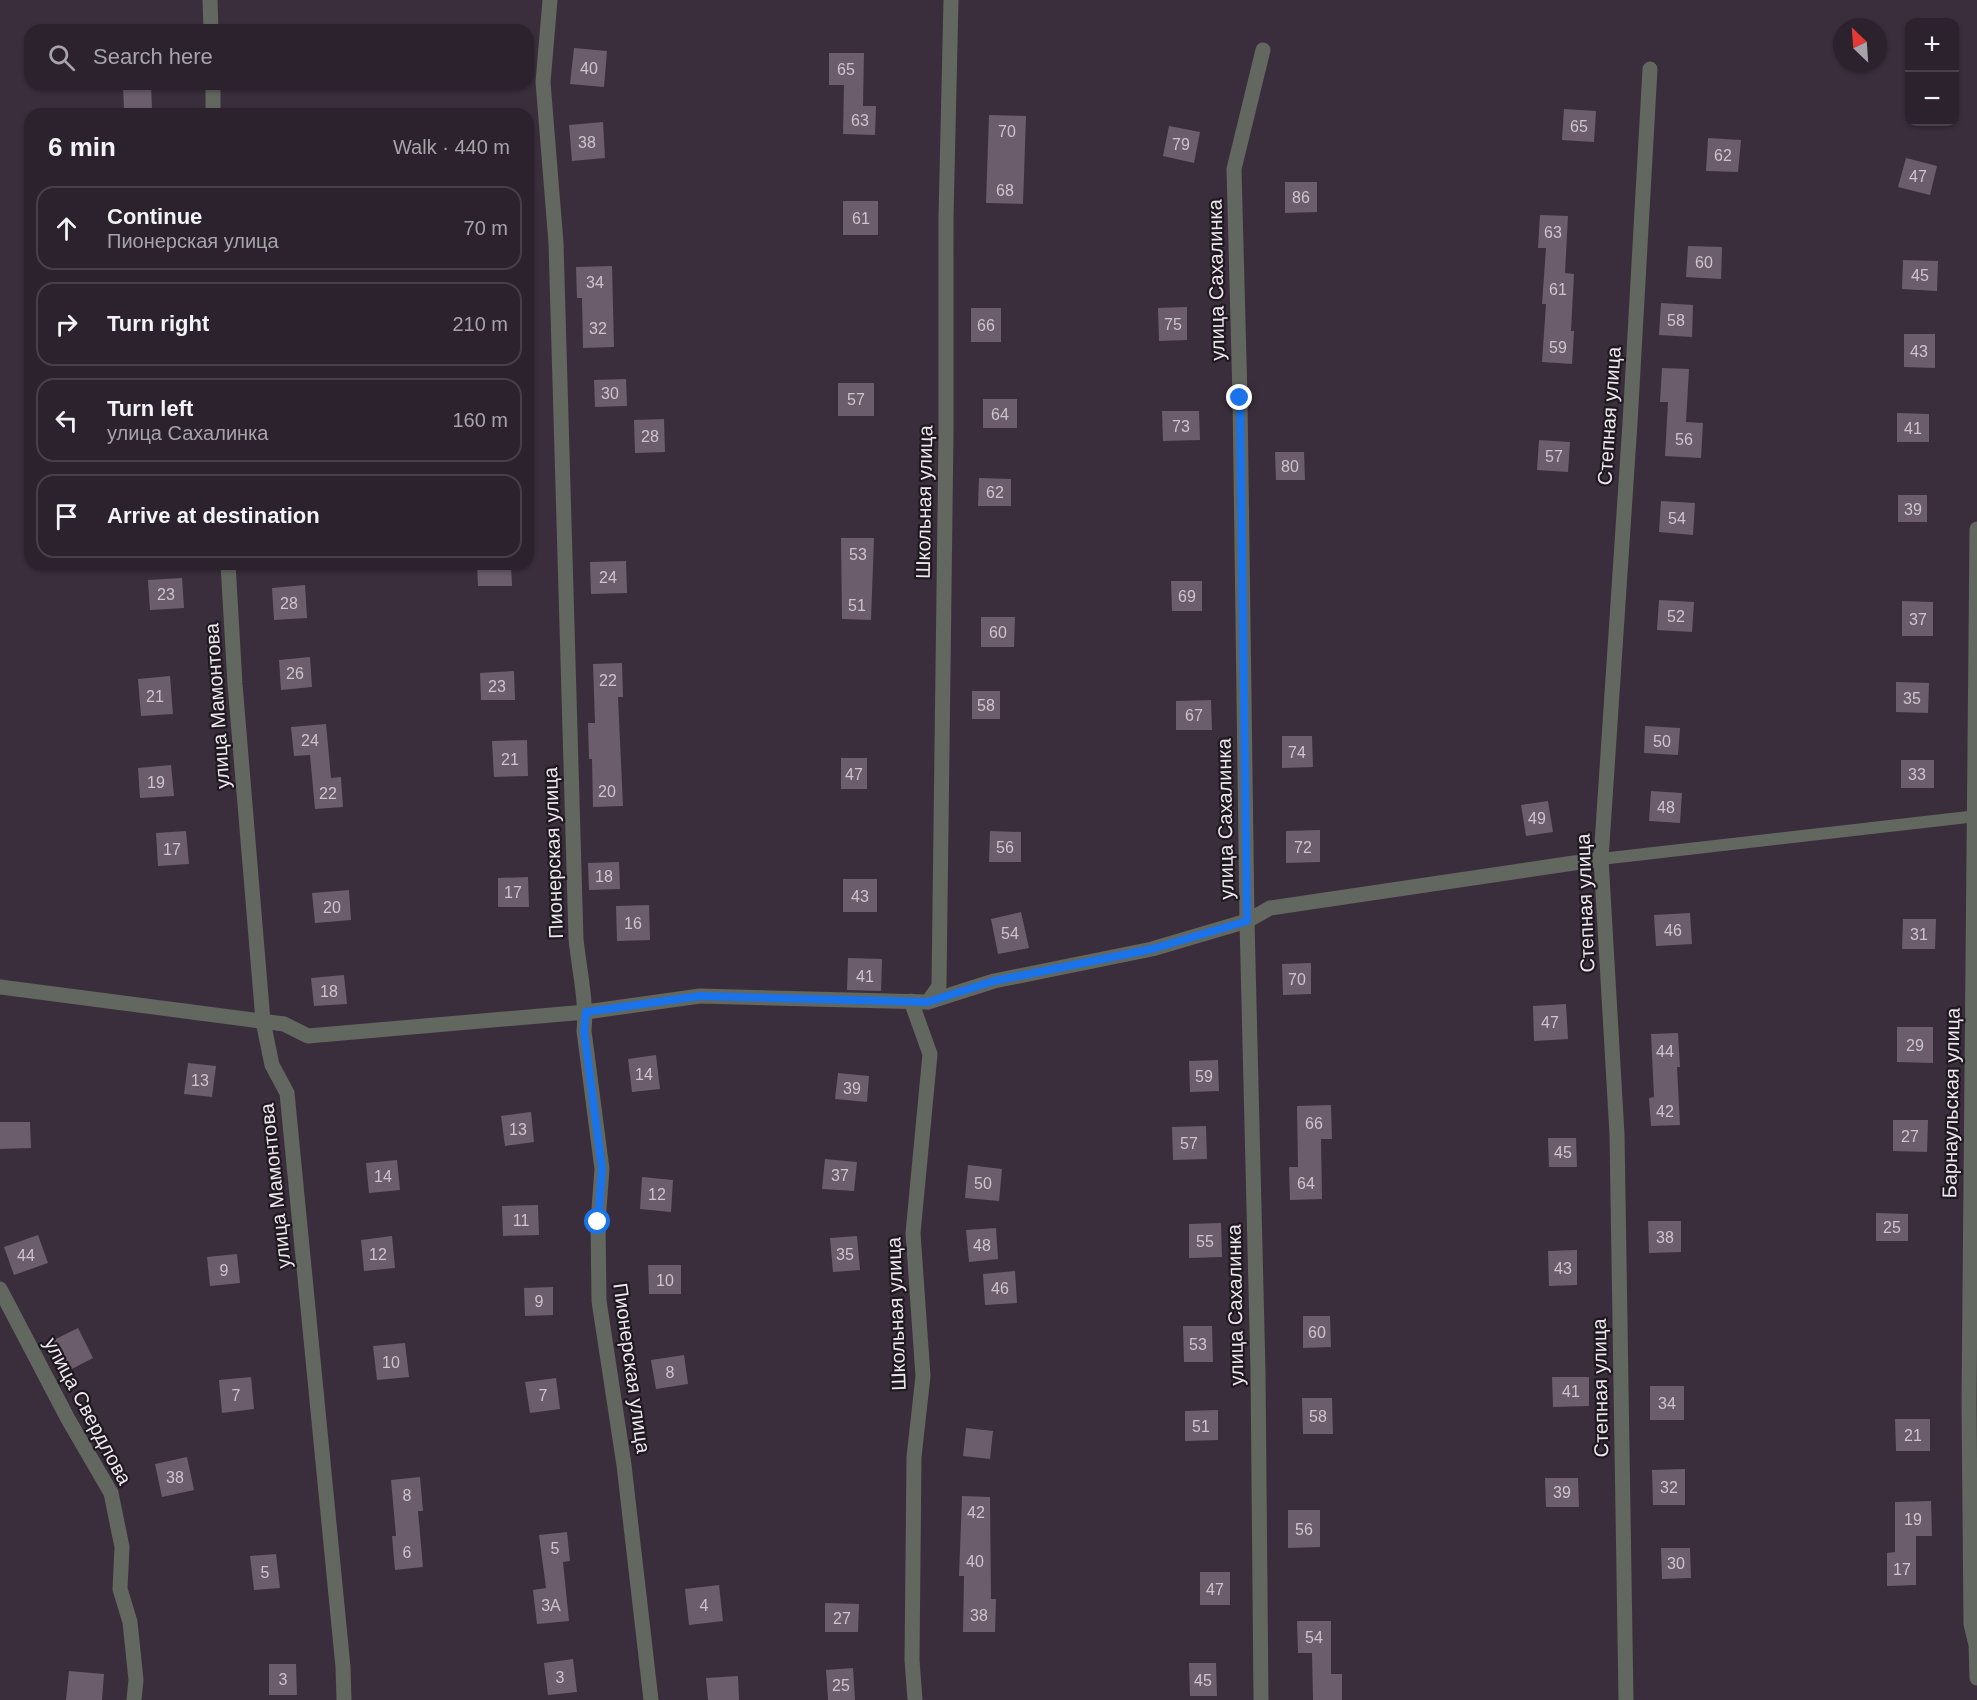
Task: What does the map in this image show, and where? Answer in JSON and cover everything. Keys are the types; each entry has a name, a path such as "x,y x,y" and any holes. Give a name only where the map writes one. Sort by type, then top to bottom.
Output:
{"street":[{"path":"210,0 211,24"},
{"name":"Пионерская улица","path":"550,0 543,82 556,243 576,939 586,1012 584,1031 602,1169 598,1222 599,1301 624,1465 651,1700"},
{"name":"Школьная улица","path":"928,1002 939,986 946,433 946,218 951,0"},
{"name":"улица Сахалинка","path":"1261,1700 1257,1359 1234,169 1263,50"},
{"name":"Степная улица","path":"1626,1700 1617,1134 1601,859 1650,69"},
{"path":"213,90 213,108"},
{"name":"Барнаульская улица","path":"1977,529 1969,1402 1971,1624 1976,1646 1977,1678"},
{"name":"улица Мамонтова","path":"228,570 235,684 263,1021 272,1065 287,1093 342,1655 344,1700"},
{"path":"0,987 284,1024 308,1036 586,1012 700,996 928,1002 994,981 1152,949 1247,921 1270,908 1601,859"},
{"name":"Школьная улица","path":"911,1001 930,1054 913,1233 923,1376 914,1457 912,1659 915,1700"},
{"name":"улица Свердлова","path":"0,1289 68,1419 111,1493 122,1547 120,1589 130,1622 136,1680 134,1700"}],"lane":[{"path":"1601,859 1976,816"}],"building":[{"path":"574,48 607,51 604,87 570,84"},
{"path":"829,53 864,53 863,106 876,106 875,135 843,134 844,85 829,85"},
{"path":"123,90 151,90 152,108 124,108"},
{"path":"1564,109 1596,111 1594,142 1562,140"},
{"path":"989,115 1026,116 1023,204 986,203"},
{"path":"603,122 605,158 572,161 569,125"},
{"path":"1169,126 1200,132 1194,163 1163,156"},
{"path":"1708,138 1741,140 1738,172 1706,171"},
{"path":"1906,158 1937,166 1930,195 1898,187"},
{"path":"1285,182 1317,182 1317,212 1285,213"},
{"path":"843,201 878,201 878,235 843,235"},
{"path":"1540,215 1568,216 1565,273 1574,274 1572,364 1542,362 1546,304 1542,304 1546,248 1538,248"},
{"path":"1688,246 1722,247 1721,279 1686,277"},
{"path":"1903,260 1938,261 1937,291 1902,289"},
{"path":"612,266 614,347 583,348 582,298 577,298 576,267"},
{"path":"1661,303 1693,305 1692,337 1659,335"},
{"path":"1187,307 1187,340 1159,341 1158,308"},
{"path":"971,308 1001,308 1001,342 971,342"},
{"path":"1904,334 1935,334 1935,368 1904,367"},
{"path":"1662,368 1689,369 1686,422 1703,423 1701,458 1665,456 1668,402 1660,402"},
{"path":"626,379 627,406 595,407 594,380"},
{"path":"838,383 874,383 874,416 838,416"},
{"path":"983,399 1017,399 1017,428 983,428"},
{"path":"1162,411 1199,411 1200,440 1163,441"},
{"path":"1897,413 1929,414 1929,442 1897,442"},
{"path":"664,419 665,452 635,453 634,420"},
{"path":"1539,440 1570,442 1568,472 1537,470"},
{"path":"1275,452 1304,452 1305,480 1276,480"},
{"path":"979,478 1011,479 1011,506 978,506"},
{"path":"1898,495 1927,495 1927,522 1898,522"},
{"path":"1661,501 1695,503 1693,535 1659,532"},
{"path":"841,538 874,538 871,620 842,619"},
{"path":"626,561 627,593 591,594 590,562"},
{"path":"477,570 511,570 512,586 478,586"},
{"path":"182,578 184,608 150,610 148,580"},
{"path":"1171,581 1202,581 1202,611 1172,611"},
{"path":"305,585 307,618 274,620 272,588"},
{"path":"1659,600 1694,602 1692,632 1657,630"},
{"path":"1902,601 1933,602 1933,636 1902,636"},
{"path":"981,617 1015,617 1014,647 981,647"},
{"path":"310,657 312,687 281,690 279,660"},
{"path":"622,663 623,697 618,697 623,806 593,807 592,759 589,759 588,723 595,723 593,664"},
{"path":"514,671 515,700 481,700 480,673"},
{"path":"170,676 173,714 141,716 138,679"},
{"path":"1896,682 1929,683 1928,713 1896,712"},
{"path":"972,691 1000,691 1000,719 972,719"},
{"path":"1211,700 1212,730 1176,730 1176,701"},
{"path":"326,724 331,778 341,777 343,807 315,809 310,755 294,756 291,727"},
{"path":"1645,726 1680,728 1678,755 1644,753"},
{"path":"1282,736 1312,736 1313,767 1282,768"},
{"path":"527,740 528,776 494,777 492,741"},
{"path":"841,758 867,758 867,789 841,789"},
{"path":"1901,760 1934,760 1934,788 1901,788"},
{"path":"171,765 174,796 140,798 138,768"},
{"path":"1651,791 1682,793 1680,823 1649,821"},
{"path":"1548,801 1553,832 1526,836 1521,805"},
{"path":"1320,830 1320,862 1286,863 1286,831"},
{"path":"186,831 189,864 158,866 156,833"},
{"path":"990,831 1021,832 1021,862 989,862"},
{"path":"619,862 620,889 589,890 588,863"},
{"path":"528,877 529,907 498,907 498,878"},
{"path":"843,879 877,879 877,912 843,912"},
{"path":"349,890 351,920 315,923 312,893"},
{"path":"649,905 650,940 617,941 616,906"},
{"path":"1021,912 1029,948 998,954 991,919"},
{"path":"1690,913 1692,944 1656,946 1654,915"},
{"path":"1903,919 1936,919 1935,949 1902,949"},
{"path":"848,958 882,959 881,991 847,990"},
{"path":"1311,963 1311,994 1283,995 1282,964"},
{"path":"344,975 347,1004 314,1006 311,978"},
{"path":"1566,1004 1568,1039 1534,1041 1533,1006"},
{"path":"1897,1027 1933,1027 1933,1063 1897,1062"},
{"path":"1678,1033 1680,1125 1651,1126 1649,1098 1654,1097 1651,1034"},
{"path":"656,1055 660,1089 632,1092 628,1059"},
{"path":"1218,1060 1219,1091 1190,1092 1189,1061"},
{"path":"188,1063 216,1066 212,1097 184,1094"},
{"path":"838,1073 869,1076 867,1102 835,1099"},
{"path":"1331,1105 1332,1139 1321,1139 1322,1199 1290,1200 1289,1167 1298,1167 1297,1106"},
{"path":"531,1112 534,1142 505,1146 501,1116"},
{"path":"1893,1120 1928,1120 1927,1152 1893,1151"},
{"path":"0,1122 30,1122 31,1148 0,1149"},
{"path":"1206,1126 1207,1159 1173,1160 1172,1127"},
{"path":"1548,1138 1576,1138 1577,1167 1549,1167"},
{"path":"825,1159 857,1162 854,1191 822,1189"},
{"path":"397,1160 400,1190 369,1193 366,1163"},
{"path":"968,1165 1002,1169 999,1201 965,1198"},
{"path":"642,1177 673,1180 671,1212 640,1209"},
{"path":"538,1205 539,1235 503,1236 502,1206"},
{"path":"1876,1213 1908,1214 1908,1241 1876,1241"},
{"path":"1648,1221 1681,1221 1681,1252 1649,1253"},
{"path":"1221,1223 1222,1257 1189,1258 1189,1224"},
{"path":"996,1228 998,1259 969,1262 966,1230"},
{"path":"38,1235 48,1263 14,1275 4,1247"},
{"path":"392,1236 395,1268 364,1271 361,1240"},
{"path":"857,1236 860,1270 833,1272 830,1238"},
{"path":"1577,1250 1577,1285 1549,1286 1548,1251"},
{"path":"237,1254 240,1283 210,1286 207,1257"},
{"path":"648,1265 681,1265 681,1294 649,1294"},
{"path":"1015,1271 1017,1303 985,1305 983,1274"},
{"path":"553,1287 553,1315 525,1316 524,1288"},
{"path":"1303,1316 1330,1316 1331,1347 1303,1348"},
{"path":"1183,1326 1212,1326 1213,1362 1184,1362"},
{"path":"78,1328 93,1358 64,1373 48,1343"},
{"path":"405,1343 409,1377 377,1380 373,1346"},
{"path":"684,1355 688,1384 656,1389 651,1360"},
{"path":"251,1377 254,1409 222,1413 219,1380"},
{"path":"1552,1377 1589,1377 1589,1406 1553,1407"},
{"path":"556,1378 560,1409 530,1413 525,1382"},
{"path":"1650,1386 1684,1386 1684,1420 1650,1420"},
{"path":"1302,1398 1332,1398 1333,1434 1303,1434"},
{"path":"1218,1410 1218,1440 1185,1441 1185,1411"},
{"path":"1895,1419 1930,1419 1930,1451 1896,1451"},
{"path":"966,1428 993,1431 990,1459 963,1456"},
{"path":"187,1457 194,1490 162,1497 155,1464"},
{"path":"1685,1469 1685,1505 1653,1505 1652,1470"},
{"path":"420,1477 423,1511 418,1511 423,1567 395,1570 392,1536 396,1536 391,1480"},
{"path":"1545,1478 1578,1478 1579,1507 1546,1507"},
{"path":"962,1496 990,1497 991,1599 996,1599 995,1632 963,1632 964,1576 959,1576"},
{"path":"1931,1501 1932,1536 1916,1536 1916,1585 1887,1586 1887,1553 1895,1552 1895,1502"},
{"path":"1288,1510 1320,1510 1320,1547 1288,1548"},
{"path":"567,1532 570,1561 563,1562 569,1621 537,1624 533,1590 546,1588 539,1535"},
{"path":"1661,1548 1690,1548 1691,1578 1662,1579"},
{"path":"276,1554 280,1588 254,1590 250,1556"},
{"path":"1200,1572 1230,1572 1230,1605 1200,1605"},
{"path":"719,1585 723,1621 689,1625 685,1589"},
{"path":"825,1603 859,1604 858,1632 825,1632"},
{"path":"1297,1621 1331,1621 1331,1674 1342,1674 1342,1700 1313,1700 1312,1653 1298,1653"},
{"path":"573,1659 577,1692 548,1695 544,1663"},
{"path":"1189,1663 1216,1663 1217,1696 1190,1696"},
{"path":"269,1664 296,1664 297,1695 269,1695"},
{"path":"853,1668 855,1700 828,1700 826,1670"},
{"path":"69,1671 104,1674 102,1700 66,1700"},
{"path":"738,1676 739,1700 708,1700 706,1678"}],"route":[{"path":"598,1222 602,1169 584,1031 586,1012 700,996 928,1002 994,981 1152,949 1247,921 1240,398"}]}
